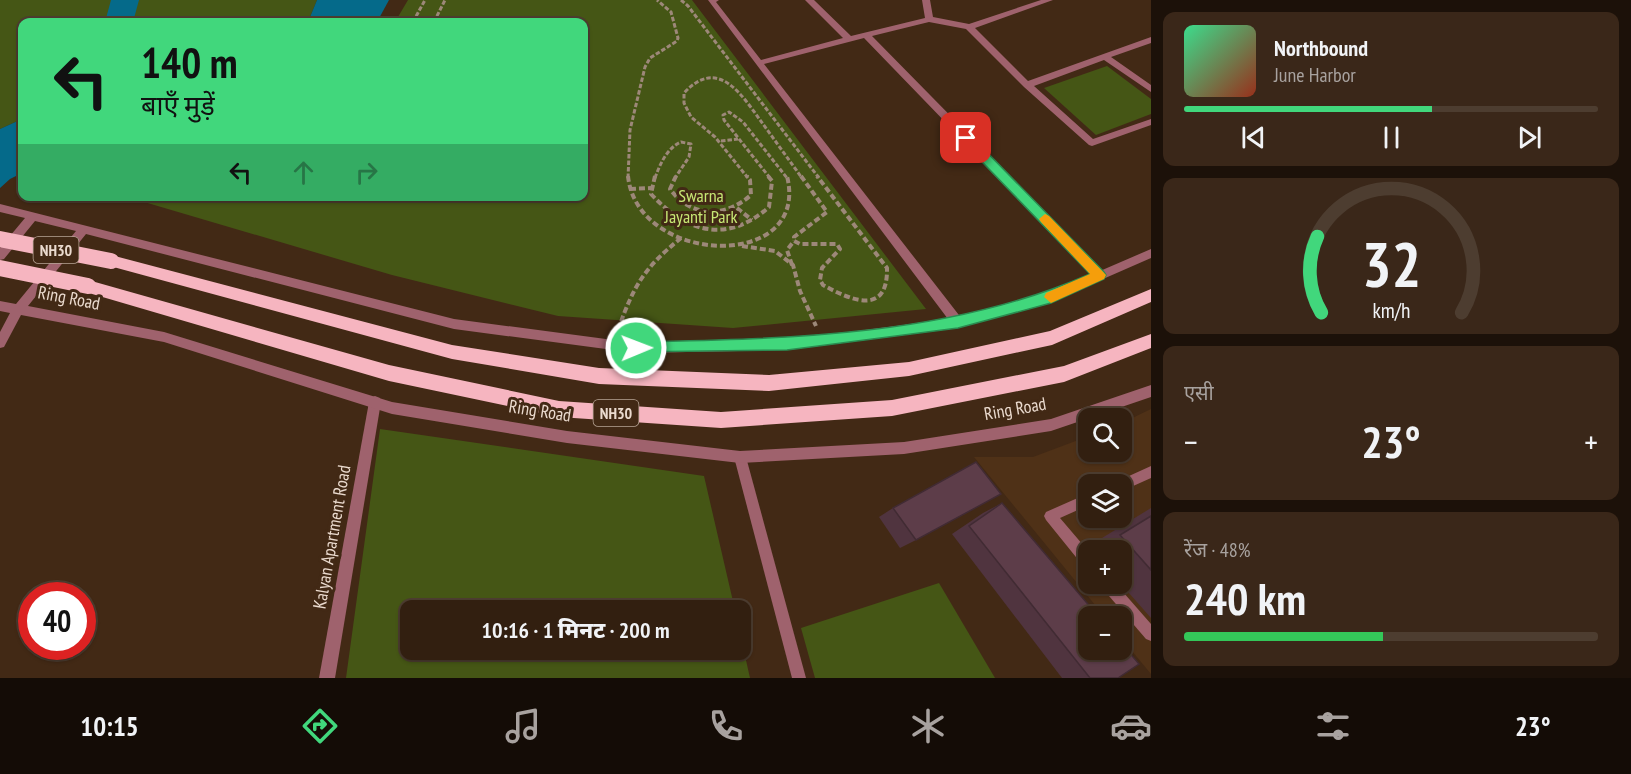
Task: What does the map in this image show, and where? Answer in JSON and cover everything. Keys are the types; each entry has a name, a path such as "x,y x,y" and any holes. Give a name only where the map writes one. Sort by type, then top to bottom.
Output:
{"highway":[{"name":"NH30","path":"0,238 133,265 452,352 599,376 769,383 909,369 1052,338 1151,295"},
{"name":"Ring Road","path":"0,268 88,286 389,373 559,409 721,420 892,408 1064,374 1151,341"}],"street":[{"path":"715,0 711,1 958,322"},
{"path":"809,0 849,39"},
{"path":"926,0 929,19"},
{"path":"758,63 929,19 969,27 1049,0"},
{"path":"969,27 1027,85 1092,143 1151,122"},
{"path":"866,35 1100,275"},
{"path":"1027,85 1151,40"},
{"path":"1105,57 1151,89"},
{"path":"0,208 454,324 636,348 787,345 958,322 1051,297 1151,253"},
{"path":"0,256 33,216"},
{"path":"0,344 18,310 84,229"},
{"name":"Ring Road","path":"0,306 164,337 392,408 567,437 740,457 904,448 1040,427 1151,391"},
{"name":"Kalyan Apartment Road","path":"327,678 375,402"}],"lane":[{"path":"740,457 799,678"},
{"path":"1132,481 1151,472"},
{"path":"1078,504 1050,516 1078,549"},
{"path":"1117,594 1151,634"}],"path":[{"path":"415,18 425,0"},
{"path":"436,18 445,0"},
{"path":"657,0 671,12 678,38 646,62 628,153 630,189 637,206 652,222 681,238 724,246 741,245 775,251 793,266"},
{"path":"681,0 782,128 887,268 888,286 885,292 866,302 838,294 823,285 820,280 822,268 840,249 837,244 800,244 794,241"},
{"path":"741,245 780,222 789,206 792,186 787,176 743,122 729,112 723,115 724,120 772,181 769,207 752,220 729,230 712,230 694,226 667,212 651,194 651,183 669,152 675,144 682,142 691,144 692,151 672,182 670,189 673,195 688,206 703,212 720,213 737,208 751,195 750,180 737,166 721,141 694,123 684,104 684,93 695,81 703,78 718,78 736,87 827,212 794,237 794,241 787,250 800,291 823,340"},
{"path":"721,141 738,139"},
{"path":"630,189 651,188"},
{"path":"737,208 752,220"},
{"path":"613,345 635,283 655,258 681,238"}],"shaded area":[{"path":"1151,409 1151,674 1132,651 1132,606 1096,606 1086,594 1132,594 1132,540 1078,540 1078,584 974,457 1033,457 1078,440 1078,462 1132,462 1132,418"}],"green space":[{"path":"0,0 317,0 310,18 18,18 18,121 0,129"},
{"name":"Swarna Jayanti Park","path":"408,0 692,0 926,309 733,328 558,316 392,275 141,201 588,201 588,18 397,18"},
{"path":"1107,66 1151,99 1151,114 1096,135 1044,88"},
{"path":"380,429 704,476 733,600 400,600 400,660 746,660 750,678 346,678"},
{"path":"939,583 995,678 815,678 801,628"}],"water":[{"path":"317,0 389,0 379,18 310,18"},
{"path":"18,121 18,175 0,188 0,129"}],"building":[{"path":"976,462 1001,494 916,540 893,508"},
{"path":"1002,503 1090,606 1078,606 1078,660 1132,660 1132,656 1139,664 1118,678 1090,678 969,526"},
{"path":"1151,516 1151,570 1132,549 1132,540 1124,540 1120,535"}],"waterway":[{"path":"120,18 125,0"}],"slow traffic":[{"path":"1045,219 1100,275 1051,297"}],"route":[{"path":"636,348 787,345 958,322 1051,297 1100,275 966,138"}]}
